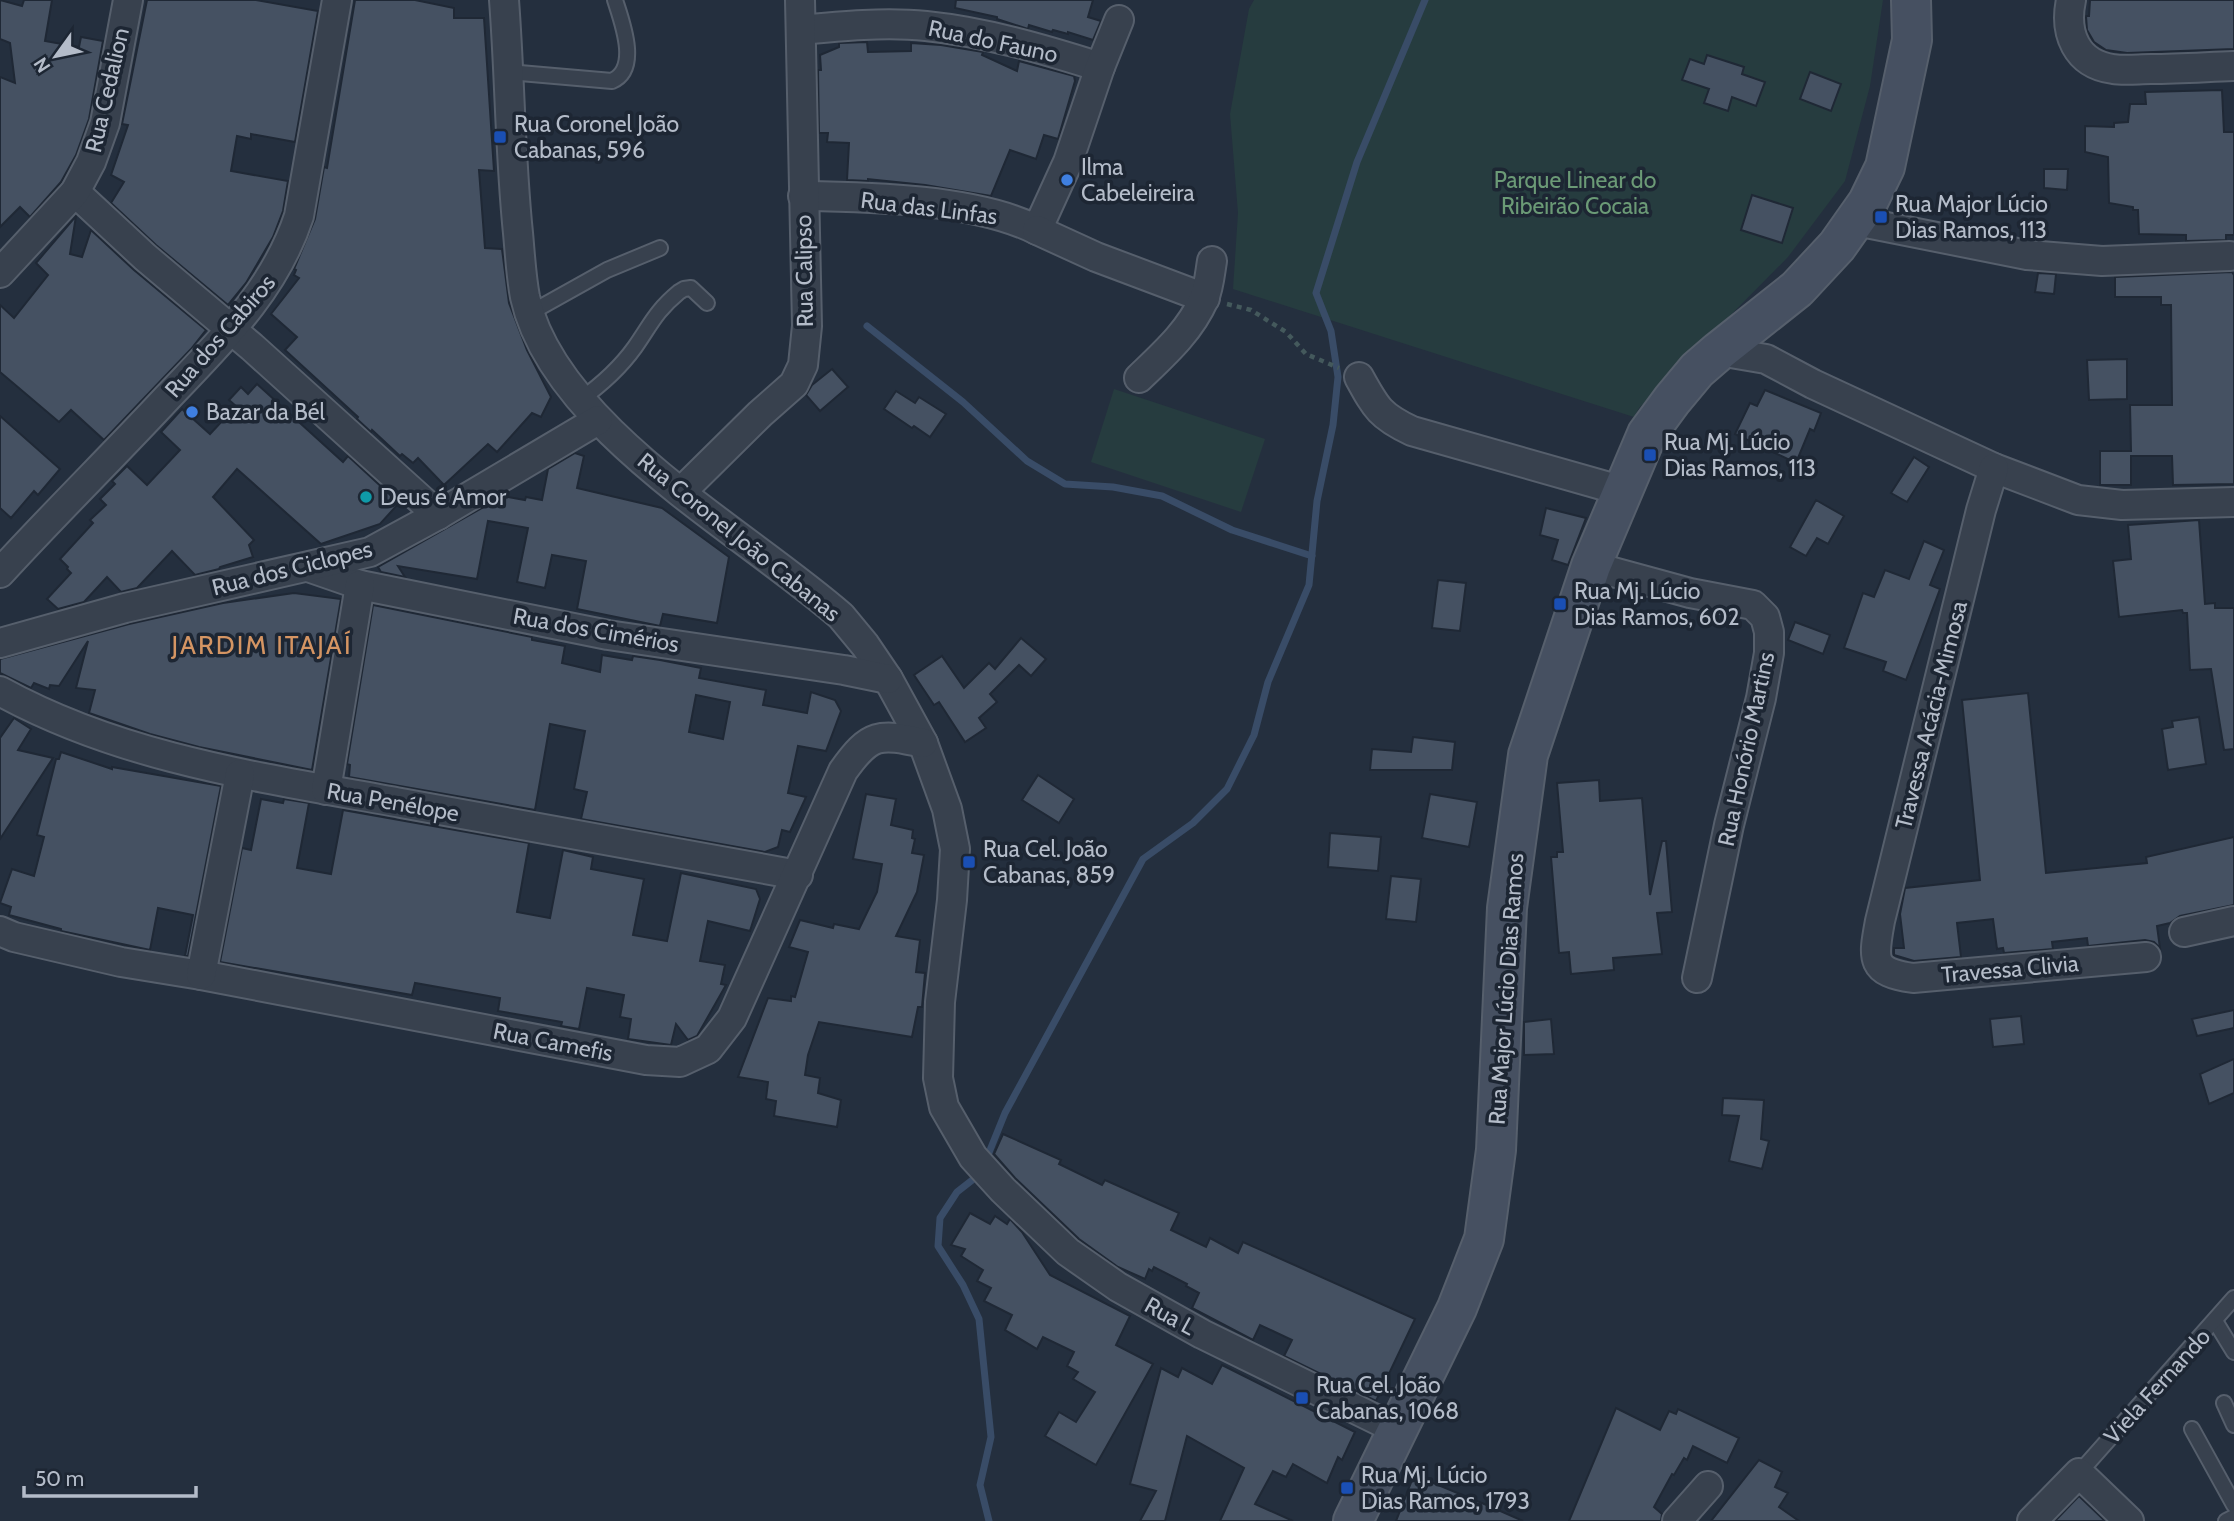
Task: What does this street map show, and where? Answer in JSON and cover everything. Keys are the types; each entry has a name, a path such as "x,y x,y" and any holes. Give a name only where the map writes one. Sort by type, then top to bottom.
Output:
{"main road":[{"name":"Rua Major Lúcio Dias Ramos","path":"1353,1521 1457,1308 1484,1239 1496,1150 1507,908 1528,755 1591,566 1647,434 1697,370 1797,289 1856,221 1885,167 1912,40 1911,0"}],"street":[{"name":"Rua Cedalion","path":"0,273 75,192 91,162 105,122 128,0"},
{"name":"Rua dos Cabiros","path":"0,573 231,329 273,276 295,228 311,153 337,0"},
{"name":"Rua Coronel João Cabanas","path":"504,0 514,202 525,297 556,367 589,410 681,492 841,616 865,645 888,680 923,743 947,809 955,849 940,1002 938,1078 944,1107 973,1157"},
{"name":"Rua Calipso","path":"681,492 750,423 794,384 799,376 807,326 800,0"},
{"path":"2071,0 2068,11 2074,47 2089,62 2112,69 2234,66"},
{"path":"1037,229 1068,162 1119,20"},
{"name":"Rua do Fauno","path":"801,30 923,25 1026,44 1100,67"},
{"path":"75,192 438,516"},
{"name":"Rua das Linfas","path":"803,196 899,200 970,210 1016,220 1096,257 1205,298"},
{"path":"1856,221 2027,255 2102,261 2230,256"},
{"path":"1139,379 1179,339 1205,298 1212,261"},
{"path":"1755,322 1766,359"},
{"path":"1719,351 1766,359 1813,384 1994,468 2078,500 2122,505 2234,502"},
{"path":"1359,377 1375,407 1389,420 1412,431 1623,491"},
{"name":"Rua dos Ciclopes","path":"0,643 125,608 370,552 438,516 589,410"},
{"name":"Travessa Acácia-Mimosa","path":"1878,964 1875,948 1880,921 1981,510 1994,468"},
{"name":"Rua Honório Martins","path":"1591,566 1690,593 1753,605 1765,617 1769,632 1769,653 1761,698 1729,825 1697,978"},
{"name":"Rua dos Cimérios","path":"308,567 360,585 608,635 844,670 888,680"},
{"path":"326,790 360,585"},
{"name":"Rua Penélope","path":"0,691 39,712 124,745 240,774 798,875"},
{"name":"Rua Camefis","path":"0,931 14,937 121,962 646,1060 680,1062 708,1049 732,1018 843,771 859,750 872,740 891,736 923,743"},
{"path":"201,975 240,774"},
{"path":"2184,932 2234,921"},
{"name":"Travessa Clivia","path":"1878,964 1894,975 1913,978 2146,957"},
{"name":"Rua L","path":"973,1157 1068,1252 1118,1287 1202,1334 1398,1430"},
{"path":"2032,1521 2079,1473 2129,1521"},
{"path":"1676,1521 1708,1486"}],"lane":[{"path":"508,72 611,81 618,79 623,74 626,63 626,46 624,28 615,0"},
{"path":"530,313 607,270 660,248"},
{"path":"589,410 601,385 635,346 649,323 679,292 691,288 707,303"},
{"name":"Viela Fernando","path":"2079,1473 2234,1298"},
{"path":"2214,1321 2234,1352"},
{"path":"2224,1403 2233,1420"},
{"path":"2192,1429 2234,1505"},
{"path":"2226,1521 2234,1517"}],"path":[{"path":"1205,298 1251,310 1286,332 1306,354 1359,377"}],"green space":[{"name":"Parque Linear do Ribeirão Cocaia","path":"1254,0 1883,0 1870,86 1845,181 1788,257 1639,408 1634,417 1233,289 1238,213 1230,114 1249,9"},
{"path":"1114,389 1265,439 1241,512 1091,462"}],"building":[{"path":"0,0 22,6 24,0 52,0 45,41 79,47 81,37 103,41 89,119 76,155 61,182 30,217 20,207 0,227 0,77 15,83 10,43 0,39"},
{"path":"147,0 256,0 318,11 295,142 251,134 251,139 237,136 231,171 288,181 283,211 273,237 246,283 228,305 111,203 124,182 111,175 128,125 122,124"},
{"path":"355,0 415,0 454,8 454,18 484,18 494,171 479,170 485,248 502,249 509,303 527,350 551,397 541,417 532,413 497,452 488,444 444,485 418,458 413,463 402,454 400,456 372,430 371,432 285,350 297,337 271,314 299,278 294,275 294,269 315,219 324,167 327,168"},
{"path":"956,0 1093,0 1088,17 1101,21 1093,40 1029,25 1028,29 997,17 955,8"},
{"path":"2090,0 2234,0 2234,49 2127,53 2106,50 2094,42 2087,30 2086,16 2089,16"},
{"path":"867,42 868,52 911,51 911,43 941,45 983,52 982,55 1017,71 1019,61 1074,76 1075,81 1058,139 1044,135 1036,159 1010,150 991,196 925,185 868,179 847,180 849,143 827,142 828,133 819,133 820,55 839,47 839,43"},
{"path":"1707,55 1744,67 1742,74 1765,82 1756,106 1732,97 1728,111 1704,103 1709,89 1682,80 1690,59 1704,64"},
{"path":"1810,72 1841,84 1831,111 1800,99"},
{"path":"2222,90 2224,132 2234,132 2234,235 2226,235 2226,240 2186,241 2186,235 2139,234 2138,210 2109,203 2108,157 2085,152 2085,126 2114,127 2114,123 2128,122 2130,104 2146,104 2145,92"},
{"path":"2044,169 2068,169 2067,190 2044,188"},
{"path":"1752,195 1793,208 1782,243 1741,230"},
{"path":"76,216 70,254 82,257 91,230 206,330 104,440 71,410 59,422 0,372 0,305 14,318 48,275 36,263"},
{"path":"2232,272 2234,484 2173,485 2172,456 2131,456 2131,485 2100,485 2100,451 2131,451 2130,405 2172,405 2171,305 2161,305 2161,297 2115,297 2115,277"},
{"path":"2038,273 2056,274 2054,294 2035,292"},
{"path":"2127,359 2127,399 2089,400 2087,360"},
{"path":"832,369 848,387 820,411 806,395 812,385"},
{"path":"257,384 343,462 348,456 399,503 380,524 321,544 237,469 213,497 254,540 249,545 253,557 195,575 172,551 137,588 121,592 107,577 84,602 58,609 47,599 71,573 60,559 93,523 90,520 106,505 100,499 115,484 112,481 127,466 147,485 180,450 161,432 182,409 210,434 236,406 229,400 241,387 248,394"},
{"path":"1765,390 1821,413 1814,431 1810,429 1796,463 1735,434 1750,403 1757,406"},
{"path":"896,391 915,403 919,397 946,414 930,437 884,409"},
{"path":"0,416 60,469 38,495 34,491 11,518 0,508"},
{"path":"575,453 584,456 577,488 662,508 729,557 717,623 663,614 660,626 577,609 586,561 552,555 545,588 517,582 528,528 488,521 477,579 398,566 405,577 381,572 378,567 503,496 542,500 548,469"},
{"path":"1914,457 1929,467 1907,502 1891,493"},
{"path":"1816,500 1844,516 1828,544 1817,538 1806,556 1790,547"},
{"path":"1546,508 1586,518 1568,565 1552,560 1558,540 1540,535"},
{"path":"2199,520 2205,604 2215,603 2215,608 2234,608 2234,749 2224,750 2211,669 2190,670 2187,613 2182,610 2119,617 2113,561 2131,559 2128,525"},
{"path":"1924,541 1944,550 1930,585 1940,589 1906,680 1883,671 1886,662 1844,648 1863,593 1874,597 1885,570 1909,579"},
{"path":"1438,580 1466,583 1460,631 1432,628"},
{"path":"294,593 341,599 312,770 199,747 89,713 95,690 76,688 88,641 59,686 50,685 49,689 34,683 31,688 0,673 0,659 129,624 223,603"},
{"path":"373,605 565,646 562,663 600,672 602,655 632,660 633,656 660,660 701,668 699,678 766,690 763,705 807,713 811,692 835,700 841,711 826,751 798,746 788,793 806,797 790,832 782,830 778,847 765,852 581,819 587,792 574,789 585,731 550,724 535,810 349,777 350,765 347,764","holes":["696,695 730,702 723,739 689,732"]},
{"path":"1795,622 1830,635 1823,654 1788,640"},
{"path":"1021,638 1046,659 1031,676 1019,665 990,694 997,702 979,718 986,728 965,742 939,702 934,705 914,675 942,656 964,688 989,663 995,669"},
{"path":"2028,693 2046,873 2147,863 2146,857 2234,837 2234,905 2180,916 2170,923 2157,926 2160,948 2154,942 2145,940 2088,946 2087,938 2052,942 2053,949 2004,953 2003,948 1997,949 1993,919 1957,923 1961,957 1914,961 1894,955 1894,948 1904,948 1900,914 1905,888 1980,880 1962,700"},
{"path":"2199,717 2206,764 2168,770 2162,729 2173,727 2172,721"},
{"path":"14,718 31,729 18,750 53,758 0,839 0,738"},
{"path":"1413,737 1455,742 1452,770 1370,770 1372,749 1411,752"},
{"path":"61,752 112,769 221,786 188,956 185,956 193,915 158,908 150,950 61,931 9,915 11,907 0,903 12,869 34,876 44,837 37,835 56,759 59,759"},
{"path":"1038,775 1074,799 1059,823 1022,800"},
{"path":"1599,780 1600,801 1642,798 1650,895 1662,841 1666,841 1672,912 1657,913 1662,954 1613,958 1614,970 1571,974 1569,952 1559,953 1551,857 1557,857 1557,852 1563,852 1557,783"},
{"path":"866,794 896,799 891,825 913,830 912,838 915,839 912,853 924,855 917,892 896,936 920,940 916,972 925,973 922,1007 918,1007 912,1037 819,1022 808,1055 805,1075 820,1078 818,1093 841,1100 837,1127 774,1116 776,1101 766,1099 768,1082 738,1077 768,998 791,1001 791,996 795,997 808,952 789,947 800,920 833,928 834,924 859,929 877,892 882,864 853,859"},
{"path":"1430,794 1477,802 1469,847 1422,838"},
{"path":"261,799 283,803 284,799 309,803 297,868 331,874 343,810 529,843 517,912 550,918 563,850 593,857 591,869 644,879 633,935 667,941 681,873 756,889 760,899 750,931 708,921 700,961 725,965 721,984 726,985 697,1036 688,1040 676,1024 671,1045 628,1039 631,1019 620,1017 624,995 587,988 579,1029 561,1026 562,1022 498,1011 500,998 415,983 412,995 220,962 242,848 251,850"},
{"path":"1330,833 1381,837 1378,871 1328,867"},
{"path":"1391,876 1421,879 1416,922 1386,919"},
{"path":"2234,1010 2234,1028 2197,1036 2192,1019"},
{"path":"2021,1016 2024,1044 1993,1047 1990,1019"},
{"path":"1551,1019 1554,1054 1524,1055 1524,1022"},
{"path":"2234,1059 2234,1093 2209,1104 2200,1074"},
{"path":"1723,1098 1764,1100 1761,1139 1769,1141 1762,1169 1729,1161 1739,1116 1722,1115"},
{"path":"1003,1134 1061,1160 1059,1164 1102,1185 1105,1180 1179,1213 1171,1230 1206,1247 1210,1238 1238,1253 1243,1242 1415,1319 1376,1401 1284,1356 1292,1340 1260,1325 1253,1340 1192,1308 1199,1293 1186,1286 1187,1284 1154,1267 1152,1271 1149,1269 1145,1279 1118,1267 1079,1239 1015,1178 994,1154"},
{"path":"970,1213 990,1224 995,1216 1007,1224 1010,1219 1022,1232 1050,1275 1130,1316 1116,1345 1153,1364 1096,1465 1045,1436 1059,1412 1076,1422 1095,1392 1073,1379 1078,1372 1067,1366 1074,1352 1043,1337 1037,1349 1005,1330 1012,1315 984,1301 991,1288 977,1281 983,1270 961,1256 965,1249 951,1245"},
{"path":"1222,1365 1355,1432 1342,1460 1338,1457 1327,1483 1293,1464 1286,1477 1273,1471 1255,1504 1293,1521 1220,1521 1244,1468 1187,1436 1165,1521 1140,1521 1156,1491 1130,1484 1161,1368 1178,1377 1182,1368 1212,1384"},
{"path":"1616,1408 1660,1430 1669,1411 1676,1414 1678,1409 1739,1438 1727,1463 1693,1446 1687,1460 1684,1458 1674,1475 1672,1474 1654,1507 1662,1514 1661,1521 1569,1521"},
{"path":"1759,1460 1782,1472 1775,1487 1788,1493 1779,1507 1799,1521 1711,1521"},
{"path":"1414,1475 1489,1506 1523,1521 1396,1521"},
{"path":"2079,1496 2105,1521 2055,1521"}],"waterway":[{"path":"986,1160 1005,1113 1143,859 1193,823 1227,789 1254,735 1268,682 1309,585 1317,501 1333,425 1338,377 1331,331 1316,293 1357,162 1425,0"},
{"path":"867,326 963,402 1027,461 1065,484 1113,487 1162,496 1232,530 1312,556"},
{"path":"980,1174 957,1192 940,1218 938,1246 963,1285 979,1319 991,1437 980,1485 989,1521"}],"place":[{"name":"Rua Coronel João Cabanas, 596","path":"500,137"},
{"name":"Ilma Cabeleireira","path":"1067,180"},
{"name":"Rua Major Lúcio Dias Ramos, 113","path":"1881,217"},
{"name":"Bazar da Bél","path":"192,412"},
{"name":"Rua Mj. Lúcio Dias Ramos, 113","path":"1650,455"},
{"name":"Deus é Amor","path":"366,497"},
{"name":"Rua Mj. Lúcio Dias Ramos, 602","path":"1560,604"},
{"name":"Rua Cel. João Cabanas, 859","path":"969,862"},
{"name":"Rua Cel. João Cabanas, 1068","path":"1302,1398"},
{"name":"Rua Mj. Lúcio Dias Ramos, 1793","path":"1347,1488"}],"district":[{"name":"JARDIM ITAJAÍ","path":"262,645"}]}
